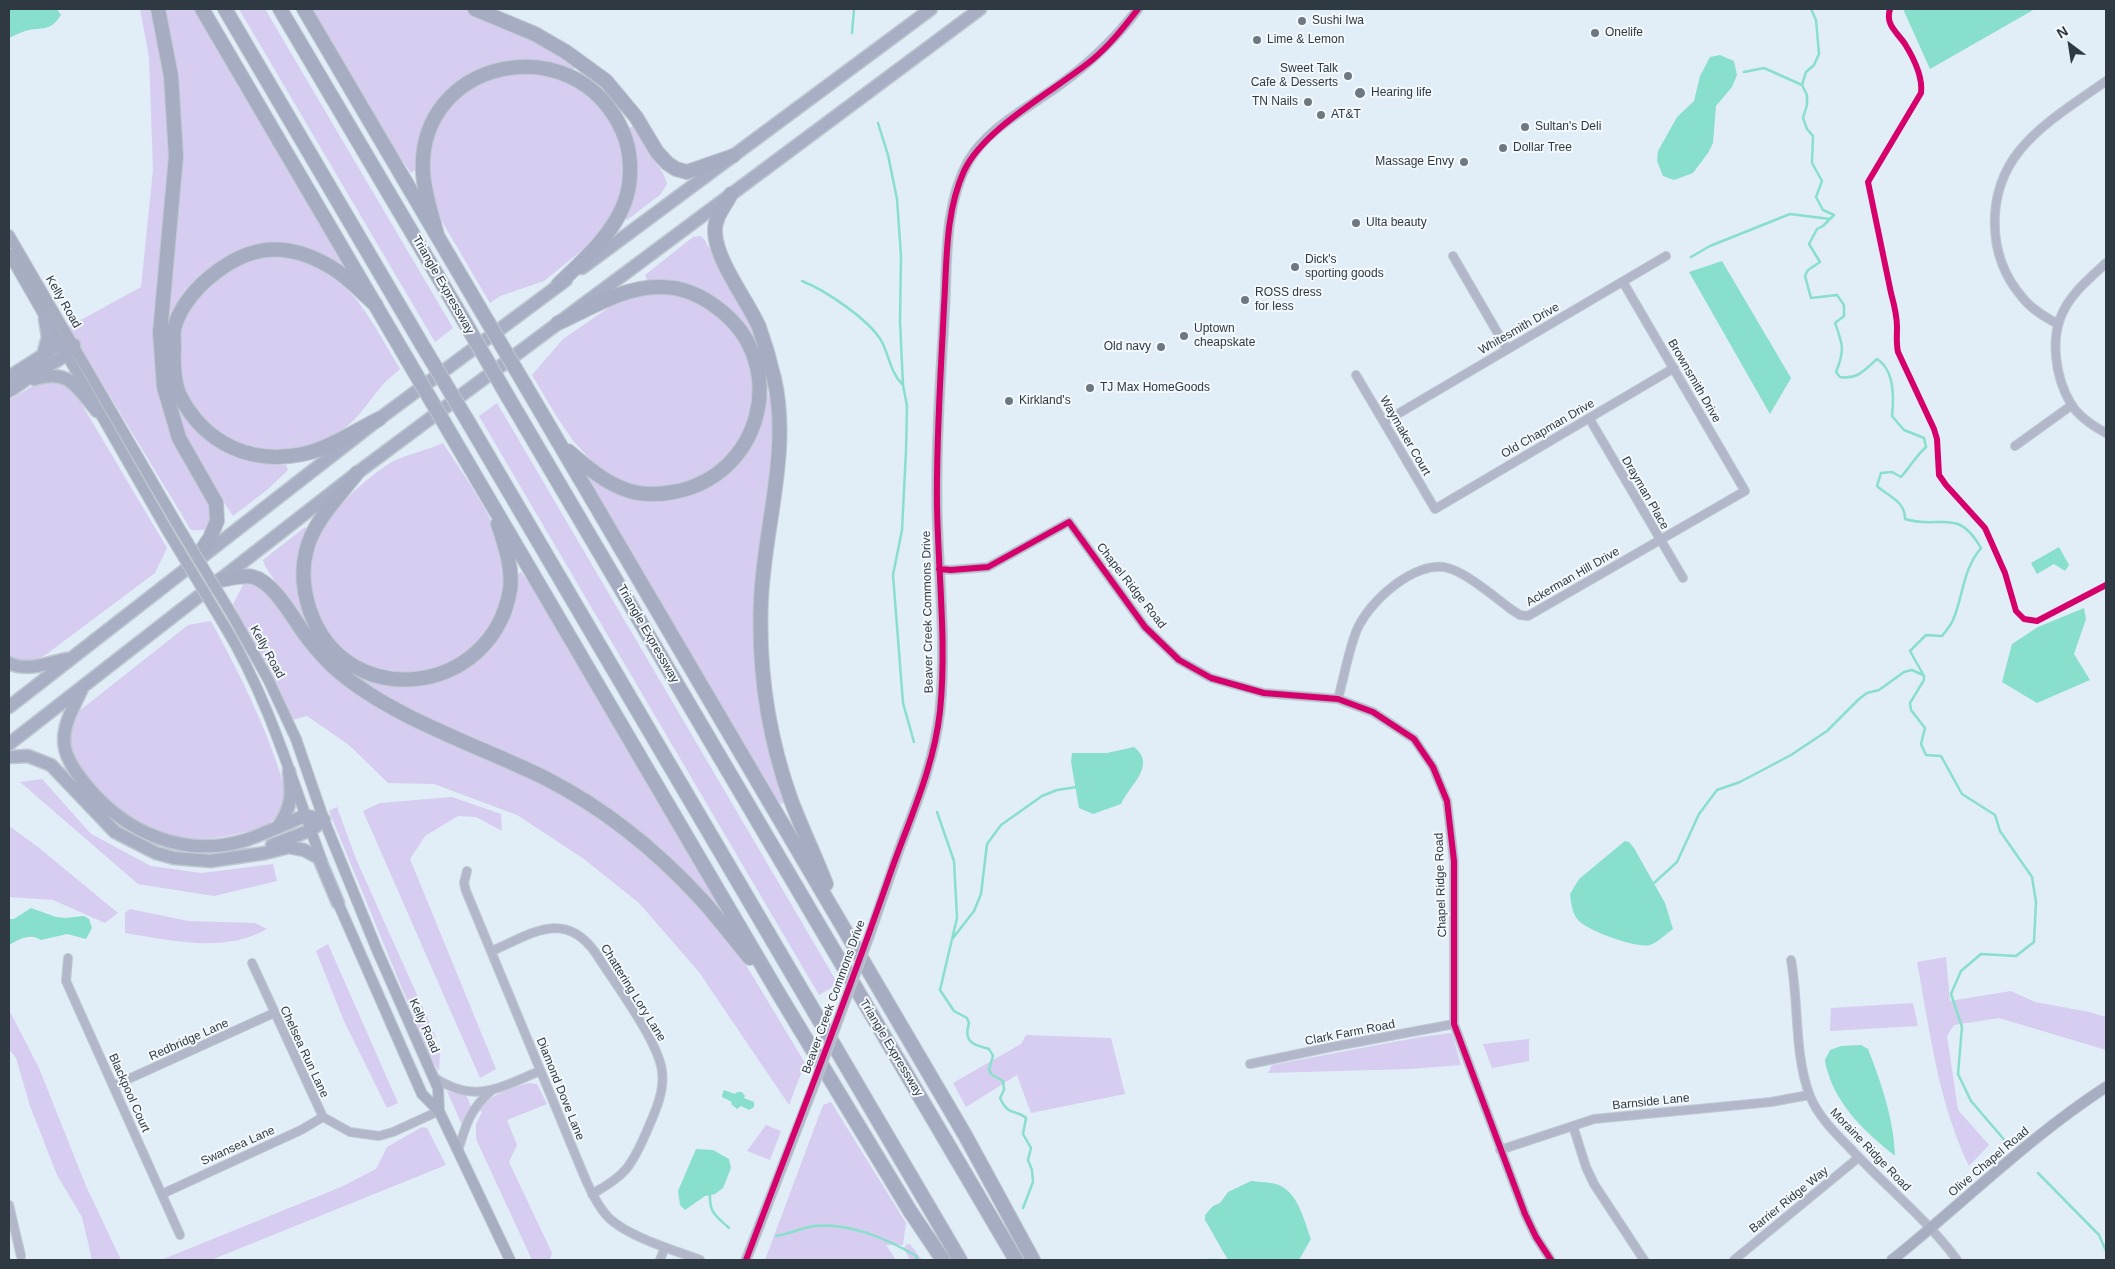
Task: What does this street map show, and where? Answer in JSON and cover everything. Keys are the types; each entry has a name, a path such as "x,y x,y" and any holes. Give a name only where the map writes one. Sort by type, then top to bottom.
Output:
{"highway":[{"path":"158,9 171,76 176,156 160,332 164,387 179,438 216,503 217,521 210,538 194,562"},
{"path":"202,9 780,996 910,1211 943,1260"},
{"path":"225,9 960,1260"},
{"name":"Triangle Expressway","path":"280,9 1016,1260"},
{"path":"304,9 841,922 965,1135 1033,1260"},
{"path":"475,9 535,34 566,52 606,81 636,117 657,152 667,163 676,169 687,172 733,156"},
{"path":"9,707 379,419 931,9"},
{"path":"9,744 357,473 980,9"},
{"path":"437,235 426,190 423,171 424,154 429,134 437,116 447,102 460,90 478,78 505,68 540,66 560,71 589,87 609,106 624,134 630,168 628,187 619,214 599,244 558,285"},
{"path":"731,194 718,216 714,230 716,242 723,260 759,327 774,381 779,417 778,459 761,598 761,660 766,701 773,738 791,800 841,922"},
{"path":"376,305 329,266 302,254 276,249 244,254 219,269 189,297 174,328 173,361 180,395 198,422 219,442 241,452 264,458 304,454 332,443 379,419"},
{"path":"558,322 618,295 637,289 662,286 686,290 709,301 739,326 750,345 757,363 760,388 753,430 743,447 730,463 714,477 684,490 648,494 626,490 610,483 593,472 559,444"},
{"path":"43,356 48,337 45,319"},
{"path":"9,377 43,356 67,348"},
{"path":"27,381 67,348"},
{"path":"9,391 27,381 52,375 64,376 80,388 97,411"},
{"path":"357,473 318,525 306,552 303,580 306,600 315,626 329,645 346,661 367,673 388,679 412,681 440,675 461,665 490,639 501,621 510,590 510,575 504,543 492,504"},
{"path":"220,580 244,576 254,577 266,583 310,641 335,669 352,683 394,709 546,779 619,825 663,860 702,900 780,996"},
{"path":"9,663 15,666 27,667 71,658"},
{"path":"84,686 65,726 65,750 79,777 103,804 124,821 161,839 184,845 203,846 228,844 305,816 324,820"},
{"path":"9,756 28,756 51,765 115,832 156,853 174,858 210,861 252,854 265,854 289,847 314,854 319,858 338,903"},
{"path":"278,827 285,816 292,798 289,771"},
{"path":"252,854 311,830 324,820"}],"main road":[{"name":"Kelly Road","path":"9,235 97,411 224,625 255,681 275,727 305,816 338,903 422,1094 439,1110 510,1260"},
{"name":"Kelly Road","path":"9,254 45,319 67,348 234,618 279,701 296,739 324,820 377,950 438,1088 439,1110"},
{"name":"Olive Chapel Road","path":"1892,1260 2061,1118 2106,1087"}],"street":[{"name":"Beaver Creek Commons Drive","path":"746,1260 870,934 923,786 936,737 942,683 937,456 948,254 951,213 955,194 968,162 982,145 1013,118 1095,58 1138,9"},
{"path":"2058,324 2045,317 2025,301 2007,276 1998,253 1996,240 1996,203 2003,177 2019,151 2030,139 2106,81"},
{"path":"1453,256 1507,349"},
{"name":"Whitesmith Drive","path":"1384,422 1666,256"},
{"path":"2106,263 2075,293 2065,309 2058,324 2056,356 2059,375 2072,405 2090,424 2106,433"},
{"name":"Brownsmith Drive","path":"1622,282 1745,491"},
{"name":"Old Chapman Drive","path":"1435,509 1674,368"},
{"name":"Waymaker Court","path":"1356,375 1435,509"},
{"path":"2015,446 2072,405"},
{"name":"Drayman Place","path":"1588,418 1683,578"},
{"name":"Ackerman Hill Drive","path":"1338,698 1357,630 1375,602 1412,574 1431,566 1441,566 1455,570 1512,610 1520,615 1528,616 1745,491"},
{"name":"Chapel Ridge Road","path":"939,569 988,567 1069,522 1145,627 1179,660 1211,678 1264,693 1338,698 1372,712 1414,739 1433,767 1443,789 1452,832 1454,861 1454,1024 1530,1226 1551,1260"},
{"name":"Diamond Dove Lane","path":"467,871 464,883 466,891 592,1194 600,1207 618,1224 665,1247 700,1260"},
{"name":"Chattering Lory Lane","path":"492,951 545,929 562,927 576,932 586,940 595,952 653,1044 662,1071 662,1086 656,1111 634,1159 623,1174 612,1183 592,1194"},
{"name":"Blackpool Court","path":"68,958 66,981 180,1235"},
{"name":"Moraine Ridge Road","path":"1791,960 1802,1062 1809,1094 1825,1122 1858,1158 1929,1228 1957,1260"},
{"name":"Chelsea Run Lane","path":"252,963 323,1117 350,1132 379,1136 393,1132 439,1110"},
{"name":"Redbridge Lane","path":"113,1086 274,1013"},
{"name":"Clark Farm Road","path":"1250,1064 1454,1024"},
{"path":"432,1075 444,1084 460,1090 473,1092 492,1090 540,1071"},
{"path":"458,1151 470,1115 478,1103 492,1090"},
{"name":"Barnside Lane","path":"1500,1150 1594,1119 1772,1102 1809,1094"},
{"name":"Swansea Lane","path":"162,1194 301,1130 323,1117"},
{"path":"1573,1126 1586,1167 1594,1184 1644,1260"},
{"name":"Barrier Ridge Way","path":"1734,1260 1858,1158"},
{"path":"9,1205 21,1256"},
{"path":"660,1260 665,1247"}],"shaded area":[{"path":"9,9 57,9 61,15 49,27 25,31 9,38"},
{"path":"140,9 152,9 168,95 169,159 159,391 209,504 211,522 208,528 204,530 191,530 68,327 141,287 153,170 149,57"},
{"path":"164,9 195,9 347,266 342,269 313,251 226,257 199,277 182,298 165,332 178,83"},
{"path":"239,9 265,9 453,328 435,342"},
{"path":"309,9 464,9 529,37 576,66 573,70 537,60 514,60 492,65 472,73 425,126 417,151 416,170 411,173 382,131"},
{"path":"1903,9 2035,9 1930,69"},
{"path":"1720,55 1734,61 1737,75 1732,87 1716,106 1713,143 1693,173 1674,180 1663,176 1657,161 1658,151 1677,117 1694,101 1700,76 1710,57"},
{"path":"547,72 588,92 616,127 624,153 625,180 619,204 608,223 591,243 544,281 500,296 490,303 440,218 431,192 427,165 432,138 443,115 460,96 498,74"},
{"path":"633,126 664,175 667,184 661,194 627,220 625,217 628,129"},
{"path":"700,236 704,239 738,298 757,339 754,340 733,313 709,295 681,285 647,280 645,275 693,237"},
{"path":"278,256 309,262 325,270 339,281 351,293 373,323 400,369 383,384 359,415 347,426 326,440 288,453 242,448 222,435 197,415 185,394 178,373 177,352 181,330 189,310 201,292 217,277 235,265 256,258"},
{"path":"1722,261 1791,378 1770,414 1689,272"},
{"path":"678,293 720,314 748,352 755,392 745,434 718,467 681,486 645,488 627,484 611,476 591,460 574,442 532,375 563,339 611,306 638,294"},
{"path":"53,381 67,384 78,398 167,548 155,573 44,656 28,662 9,657 9,400 36,384"},
{"path":"770,394 774,434 772,464 755,612 786,801 781,804 763,780 586,479 591,477 665,499 687,495 698,490 725,474 745,452 758,425 765,395"},
{"path":"497,403 838,984 819,995 479,416"},
{"path":"179,406 199,432 224,451 253,462 286,465 288,470 267,490 233,516 194,457 174,407"},
{"path":"443,443 467,479 496,532 503,561 504,578 499,610 493,625 484,638 473,650 459,660 409,674 397,675 374,670 345,654 329,637 312,600 308,586 311,551 323,525 331,515 371,476 396,460"},
{"path":"305,527 307,530 300,567 299,590 300,601 309,626 306,628 265,566 263,560"},
{"path":"2059,547 2069,565 2065,571 2054,564 2037,574 2031,563"},
{"path":"521,572 544,603 724,910 721,913 535,767 402,707 357,679 359,676 392,686 426,685 459,673 474,664 487,652 505,624 516,575"},
{"path":"244,583 264,588 330,672 576,803 627,839 667,872 706,912 737,950 805,1063 789,1105 699,972 639,903 584,859 517,815 434,784 388,783 349,745 307,716 292,720 253,640 233,604"},
{"path":"2084,608 2086,619 2074,654 2090,680 2037,703 2002,682 2012,644 2038,627"},
{"path":"211,621 241,678 258,716 281,776 286,798 277,817 259,828 213,838 182,838 148,827 113,805 98,791 85,776 76,761 71,745 71,732 78,712 188,625"},
{"path":"1134,747 1141,754 1142,768 1121,804 1093,814 1079,808 1071,762 1072,753 1107,753"},
{"path":"42,779 91,834 151,866 202,873 273,864 277,881 214,896 138,884 20,782"},
{"path":"452,797 501,814 502,831 476,817 458,816 425,836 410,859 496,1069 480,1078 363,811 380,803"},
{"path":"337,807 356,859 436,1037 430,1041 433,1052 440,1053 439,1071 432,1061 329,811"},
{"path":"9,826 38,847 118,913 105,923 53,900 9,897"},
{"path":"1625,841 1629,842 1634,848 1665,903 1673,929 1650,945 1634,944 1612,938 1591,929 1578,920 1572,908 1570,894 1579,879"},
{"path":"31,908 56,917 84,916 89,919 92,928 86,939 67,934 41,940 29,937 9,945 9,919 14,919"},
{"path":"130,909 188,921 255,923 267,929 234,941 217,943 165,940 125,933 125,913"},
{"path":"328,944 398,1103 387,1108 344,1021 316,951"},
{"path":"1946,957 1950,1001 2011,991 2035,1002 2106,1017 2106,1050 1999,1018 1954,1025 1947,1036 1958,1110 1989,1145 1969,1166 1958,1142 1942,1092 1917,962"},
{"path":"1913,1003 1918,1026 1830,1031 1831,1008"},
{"path":"9,1010 39,1068 86,1186 121,1260 92,1260 82,1217 57,1175 30,1106 16,1058 9,1049"},
{"path":"1452,1033 1461,1065 1410,1069 1268,1073 1272,1065 1420,1037"},
{"path":"1026,1035 1111,1038 1125,1094 1031,1113 1017,1075 966,1107 953,1083 1021,1044"},
{"path":"1529,1039 1529,1061 1492,1068 1483,1044"},
{"path":"1861,1045 1868,1049 1882,1088 1892,1129 1895,1156 1866,1131 1849,1112 1835,1091 1826,1067 1825,1060 1830,1050 1841,1046"},
{"path":"529,1083 537,1084 547,1104 507,1120 517,1145 509,1162 552,1253 550,1260 532,1260 476,1139 476,1124 482,1112 478,1109 501,1092"},
{"path":"724,1090 735,1094 742,1092 745,1096 744,1098 754,1102 754,1107 749,1110 741,1106 737,1109 731,1104 732,1102 722,1097"},
{"path":"447,1091 466,1095 471,1106 462,1125"},
{"path":"831,1102 906,1223 903,1245 886,1245 896,1260 765,1260 823,1105"},
{"path":"766,1125 781,1131 770,1160 747,1151"},
{"path":"422,1127 427,1128 446,1165 211,1260 161,1260 341,1187 376,1169 387,1147"},
{"path":"696,1149 713,1150 729,1159 731,1168 723,1188 715,1194 705,1196 685,1210 680,1205 678,1191"},
{"path":"1251,1181 1279,1185 1286,1189 1296,1201 1311,1239 1299,1260 1228,1260 1205,1220 1205,1215 1213,1206 1220,1203 1228,1192"},
{"path":"910,1244 922,1260 910,1260 904,1248"}],"waterway":[{"path":"852,33 854,9"},
{"path":"1811,9 1816,20 1819,54 1814,65 1806,72 1802,85 1807,95 1807,105 1803,118 1807,129 1813,136 1812,163 1822,181 1816,197 1823,210 1834,215 1817,229 1809,244 1820,262 1808,270 1805,276 1811,298 1837,295 1844,305 1844,316 1835,323 1842,348 1836,372 1840,377 1856,376 1877,359 1883,364 1890,377 1893,393 1892,416 1904,430 1924,438 1926,447 1901,477 1892,472 1881,473 1877,486 1896,500 1902,508 1905,519 1918,522 1956,523 1964,527 1981,548 1970,565 1957,610 1950,626 1942,636 1926,635 1910,651 1924,676 1924,680 1910,703 1911,710 1925,728 1921,744 1926,755 1941,756 1962,794 1995,815 2000,831 2032,877 2036,902 2034,942 2016,956 1981,954 1961,971 1951,994 1962,1027 1958,1074 1971,1101 2007,1143"},
{"path":"1744,72 1764,68 1802,85"},
{"path":"878,123 888,155 897,199 901,256 900,321 903,385 907,406 906,451 902,530 893,575 903,703 914,742"},
{"path":"1691,257 1710,246 1790,214 1830,219"},
{"path":"802,281 834,298 868,324 882,342 893,370 902,384"},
{"path":"1654,883 1677,862 1699,814 1717,790 1740,782 1791,755 1827,731 1867,693 1879,690 1904,672 1912,670 1923,675"},
{"path":"953,938 974,911 981,894 987,844 1001,825 1042,796 1057,790 1077,787"},
{"path":"937,812 954,861 957,918 940,990 954,1011 967,1018 969,1023 967,1029 968,1039 978,1046 989,1049 993,1056 989,1069 991,1074 1003,1081 1004,1090 1000,1098 1003,1104 1009,1110 1026,1118 1023,1134 1031,1148 1028,1160 1032,1170 1033,1182 1023,1208"},
{"path":"2038,1173 2099,1235 2106,1251"},
{"path":"710,1193 714,1213 729,1228"},
{"path":"776,1236 814,1226 827,1225 854,1229 893,1244 916,1256 917,1260"},
{"path":"1207,1260 1219,1260"}],"cycle path":[{"path":"746,1260 920,794 937,732 943,660 937,505 938,430 948,237 953,203 958,187 964,171 974,155 987,140 1021,111 1099,54 1138,9"},
{"path":"1890,9 1890,24 1905,44 1917,67 1921,93 1868,182 1896,314 1898,352 1934,429 1937,439 1939,475 1985,528 2005,573 2016,611 2024,619 2037,621 2106,585"},
{"path":"939,569 988,567 1069,522 1145,627 1179,660 1211,678 1264,693 1338,699 1373,712 1414,739 1433,767 1447,801 1454,861 1454,1024 1525,1214 1536,1237 1551,1260"}],"place":[{"name":"Sushi Iwa","path":"1302,21"},
{"name":"Onelife","path":"1595,33"},
{"name":"Lime & Lemon","path":"1257,40"},
{"name":"Sweet Talk Cafe & Desserts","path":"1348,76"},
{"name":"Hearing life","path":"1360,93"},
{"name":"TN Nails","path":"1308,102"},
{"name":"AT&T","path":"1321,115"},
{"name":"Sultan's Deli","path":"1525,127"},
{"name":"Dollar Tree","path":"1503,148"},
{"name":"Massage Envy","path":"1464,162"},
{"name":"Ulta beauty","path":"1356,223"},
{"name":"Dick's sporting goods","path":"1295,267"},
{"name":"ROSS dress for less","path":"1245,300"},
{"name":"Uptown cheapskate","path":"1184,336"},
{"name":"Old navy","path":"1161,347"},
{"name":"TJ Max HomeGoods","path":"1090,388"},
{"name":"Kirkland's","path":"1009,401"}]}
